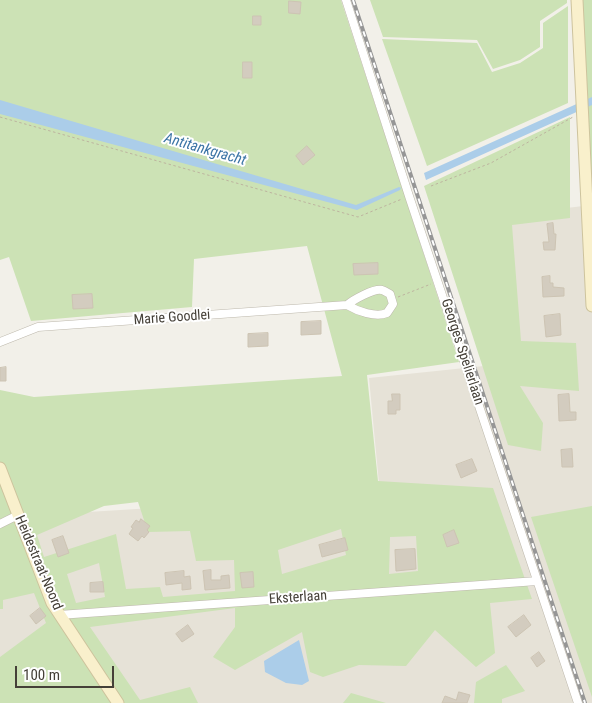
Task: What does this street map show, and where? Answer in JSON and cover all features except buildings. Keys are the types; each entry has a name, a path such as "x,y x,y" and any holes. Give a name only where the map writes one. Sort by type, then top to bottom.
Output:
{"main road":[{"path":"577,0 592,306"},
{"name":"Heidestraat-Noord","path":"0,468 48,594 59,615 118,703"}],"street":[{"name":"Georges Spelierlaan","path":"346,0 409,196 439,281 578,703"},
{"name":"Marie Goodlei","path":"0,342 38,327 347,305 354,309 383,315 391,308 392,299 390,294 383,290 375,290 351,301 347,305"},
{"path":"0,524 18,515"},
{"name":"Eksterlaan","path":"59,615 537,581"}],"path":[{"path":"431,186 491,163 582,112"},
{"path":"0,117 358,217 409,196"},
{"path":"392,299 439,281"}],"shaded area":[{"path":"592,205 592,703 0,703 0,466 23,516 380,494 369,378 484,366 438,223"}],"green space":[{"path":"0,0 341,0 459,362 367,375 378,481 493,488 532,599 490,603 495,653 476,667 435,630 406,666 359,665 323,677 310,672 302,632 235,670 213,657 235,627 235,608 90,627 140,700 190,687 198,703 0,703 0,657 46,623 34,593 3,600 3,609 0,609 0,390 34,397 342,376 307,246 194,259 192,307 31,321 9,257 0,260","holes":["138,502 148,532 190,531 196,561 234,560 235,591 163,597 160,587 126,589 116,534 44,557 37,535 104,506","341,529 346,555 282,574 278,550","416,536 418,571 389,574 390,537","99,563 105,597 76,603 67,574"]},
{"path":"370,0 567,0 567,3 540,21 540,47 520,60 493,69 477,40 383,37"},
{"path":"580,0 592,0 592,191 585,93"},
{"path":"568,6 568,103 427,166 382,39 477,43 492,72 520,63 543,48 543,23"},
{"path":"570,117 570,218 512,225 521,341 576,343 579,391 520,386 543,423 541,451 508,445 424,186"},
{"path":"592,506 592,697 531,517"},
{"path":"506,665 525,691 502,699 502,703 474,703 476,682"},
{"path":"351,693 386,703 343,703"}],"water":[{"path":"592,97 592,105 426,180 424,173"},
{"name":"Antitankgracht","path":"0,100 356,205 399,187 401,188 357,210 0,114"},
{"path":"299,640 309,681 302,685 286,683 265,672 264,661"}],"railway":[{"path":"353,0 585,703"}]}
